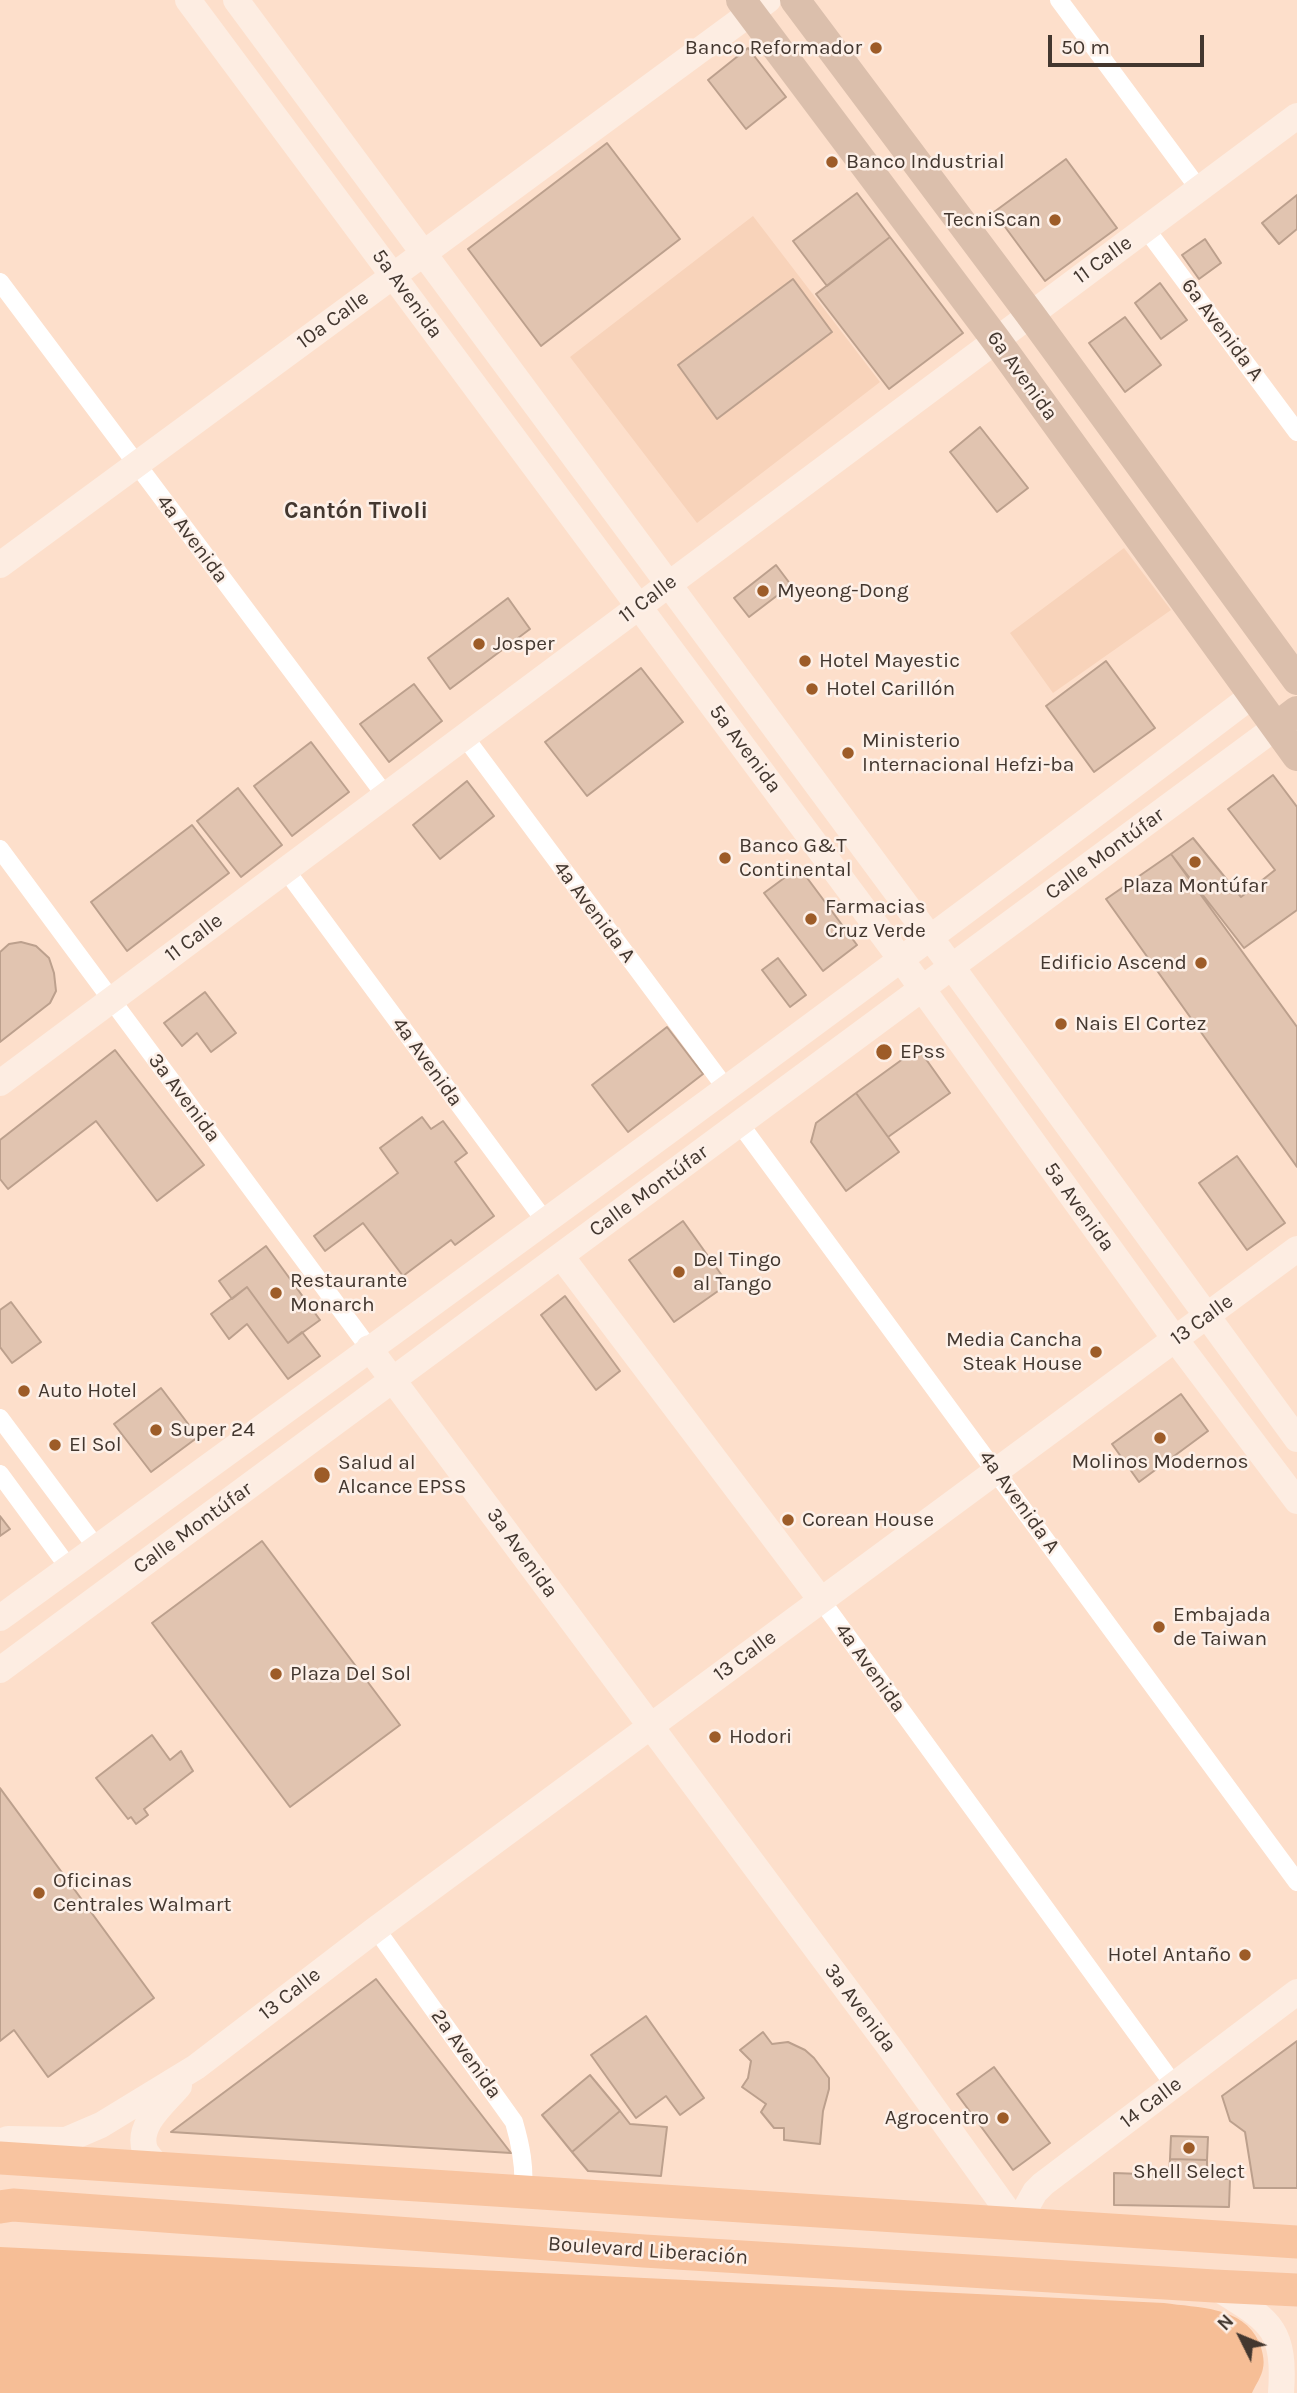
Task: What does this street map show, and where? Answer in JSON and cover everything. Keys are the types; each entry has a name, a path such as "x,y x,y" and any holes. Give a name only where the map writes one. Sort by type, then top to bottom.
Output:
{"highway":[{"path":"0,2158 1297,2242"},
{"name":"Boulevard Liberación","path":"4,2205 630,2250 1297,2290"}],"main road":[{"name":"6a Avenida","path":"795,0 1294,670"},
{"name":"6a Avenida","path":"753,4 1253,695 1287,719 1297,756"},
{"name":"Calle Montúfar","path":"1253,695 1294,670"}],"street":[{"name":"5a Avenida","path":"188,0 923,989 1175,1339 1297,1501"},
{"name":"5a Avenida","path":"236,0 930,937 1297,1439"},
{"path":"1059,0 1199,189"},
{"name":"10a Calle","path":"0,565 424,253 753,4"},
{"name":"11 Calle","path":"0,1083 1297,116"},
{"name":"6a Avenida A","path":"1146,229 1297,432"},
{"name":"4a Avenida","path":"0,282 385,795"},
{"name":"Calle Montúfar","path":"0,1618 545,1221 1253,695"},
{"name":"Calle Montúfar","path":"0,1670 1287,719"},
{"name":"4a Avenida A","path":"464,736 725,1087"},
{"name":"3a Avenida","path":"0,849 1017,2224"},
{"name":"4a Avenida","path":"285,869 545,1221"},
{"name":"4a Avenida A","path":"740,1124 1297,1882"},
{"name":"13 Calle","path":"0,2142 8,2139 66,2140 102,2125 196,2067 376,1928 1297,1249"},
{"name":"4a Avenida","path":"561,1255 821,1601 1174,2085"},
{"path":"0,1418 96,1547"},
{"path":"0,1474 69,1568"},
{"name":"2a Avenida","path":"376,1928 514,2122 522,2148 523,2192"},
{"name":"14 Calle","path":"1017,2224 1035,2192 1043,2184 1297,1992"},
{"name":"13 Calle","path":"159,2168 145,2150 143,2133 152,2117 196,2067"},
{"path":"1214,2286 1261,2316 1274,2333 1281,2350 1281,2393"}],"shaded area":[{"path":"753,216 880,382 697,523 570,357"},
{"path":"1124,548 1171,610 1053,693 1010,633"},
{"path":"0,2247 1164,2303 1218,2311 1242,2321 1252,2330 1259,2342 1264,2365 1252,2393 0,2393"}],"building":[{"path":"748,48 786,97 746,129 708,80"},
{"path":"607,143 680,239 541,346 468,249"},
{"name":"TecniScan","path":"1066,159 1117,228 1045,281 994,212"},
{"path":"857,193 890,237 827,286 793,241"},
{"path":"1297,195 1297,229 1279,244 1262,223"},
{"path":"890,237 963,333 889,389 816,294"},
{"path":"1205,239 1221,263 1199,279 1182,255"},
{"path":"793,279 832,332 717,419 678,365"},
{"path":"1160,283 1187,320 1161,339 1135,303"},
{"path":"1125,317 1161,365 1125,392 1089,343"},
{"path":"980,427 1028,488 997,512 950,452"},
{"name":"Myeong-Dong","path":"776,565 791,585 749,617 734,598"},
{"name":"Josper","path":"508,598 530,629 450,689 428,658"},
{"path":"1106,661 1155,728 1094,772 1046,706"},
{"path":"641,668 683,722 587,796 545,742"},
{"path":"414,684 442,721 389,762 360,724"},
{"path":"311,742 349,792 292,836 254,786"},
{"name":"Plaza Montúfar","path":"1273,775 1297,807 1297,910 1244,948 1171,854 1193,838 1241,897 1275,870 1228,809"},
{"path":"467,781 494,816 440,859 413,825"},
{"path":"238,788 282,845 241,877 197,821"},
{"path":"192,825 229,873 127,951 91,902"},
{"name":"Edificio Ascend","path":"1171,854 1297,1027 1297,1167 1106,899"},
{"name":"Farmacias Cruz Verde","path":"799,867 857,945 823,971 764,893"},
{"path":"21,942 36,946 49,958 56,991 50,1003 0,1042 0,952 9,944"},
{"path":"778,958 806,995 790,1007 762,970"},
{"path":"205,992 236,1033 211,1052 197,1033 182,1046 164,1023"},
{"path":"667,1027 703,1074 628,1132 592,1085"},
{"path":"918,1048 950,1093 888,1137 856,1093"},
{"path":"115,1050 204,1165 157,1201 96,1121 8,1189 0,1179 0,1140"},
{"path":"856,1093 899,1152 846,1191 811,1142 816,1123"},
{"path":"422,1117 431,1129 443,1121 467,1153 455,1162 494,1216 455,1245 451,1240 403,1276 363,1223 325,1251 314,1236 398,1173 380,1148"},
{"path":"1237,1156 1285,1223 1247,1250 1199,1183"},
{"name":"Del Tingo al Tango","path":"683,1221 728,1284 674,1322 629,1260"},
{"name":"Restaurante Monarch","path":"266,1246 320,1320 288,1343 247,1287 232,1299 219,1281"},
{"path":"247,1287 288,1343 302,1332 320,1356 288,1379 247,1324 229,1339 211,1314"},
{"path":"565,1296 620,1371 596,1390 541,1315"},
{"path":"11,1302 41,1342 12,1363 0,1347 0,1310"},
{"name":"Super 24","path":"161,1388 198,1437 151,1472 114,1424"},
{"name":"Molinos Modernos","path":"1181,1394 1208,1431 1139,1482 1112,1444"},
{"path":"0,1516 10,1529 0,1536"},
{"name":"Plaza Del Sol","path":"262,1541 400,1725 290,1807 152,1623"},
{"path":"152,1735 170,1760 181,1751 193,1771 144,1809 148,1815 136,1824 131,1817 128,1819 96,1778"},
{"name":"Oficinas Centrales Walmart","path":"0,1788 154,1998 48,2077 14,2030 0,2041"},
{"path":"376,1979 511,2153 171,2132"},
{"path":"646,2016 704,2098 680,2115 666,2096 636,2118 591,2055"},
{"path":"763,2032 772,2044 788,2042 805,2050 829,2078 820,2144 784,2140 784,2128 774,2128 761,2112 766,2104 742,2087 748,2078 751,2061 740,2050"},
{"path":"1297,2041 1297,2188 1254,2188 1245,2132 1230,2121 1222,2096"},
{"name":"Agrocentro","path":"994,2067 1050,2143 1013,2170 957,2094"},
{"path":"590,2075 620,2111 572,2152 542,2115"},
{"path":"620,2111 630,2124 667,2127 661,2176 588,2171 572,2152"},
{"name":"Shell Select","path":"1171,2136 1208,2137 1207,2160 1170,2159"},
{"path":"1170,2159 1207,2160 1207,2178 1230,2179 1229,2207 1114,2205 1114,2173 1169,2175"}],"place":[{"name":"Banco Reformador","path":"876,48"},
{"name":"Banco Industrial","path":"832,162"},
{"name":"TecniScan","path":"1055,220"},
{"name":"Myeong-Dong","path":"763,591"},
{"name":"Josper","path":"479,644"},
{"name":"Hotel Mayestic","path":"805,661"},
{"name":"Hotel Carillón","path":"812,689"},
{"name":"Ministerio Internacional Hefzi-ba","path":"848,753"},
{"name":"Banco G&T Continental","path":"725,858"},
{"name":"Plaza Montúfar","path":"1195,862"},
{"name":"Farmacias Cruz Verde","path":"811,919"},
{"name":"Edificio Ascend","path":"1201,963"},
{"name":"Nais El Cortez","path":"1061,1024"},
{"name":"EPss","path":"884,1052"},
{"name":"Del Tingo al Tango","path":"679,1272"},
{"name":"Restaurante Monarch","path":"276,1293"},
{"name":"Media Cancha Steak House","path":"1096,1352"},
{"name":"Auto Hotel","path":"24,1391"},
{"name":"Super 24","path":"156,1430"},
{"name":"Molinos Modernos","path":"1160,1438"},
{"name":"El Sol","path":"55,1445"},
{"name":"Salud al Alcance EPSS","path":"322,1475"},
{"name":"Corean House","path":"788,1520"},
{"name":"Embajada de Taiwan","path":"1159,1627"},
{"name":"Plaza Del Sol","path":"276,1674"},
{"name":"Hodori","path":"715,1737"},
{"name":"Oficinas Centrales Walmart","path":"39,1893"},
{"name":"Hotel Antaño","path":"1245,1955"},
{"name":"Agrocentro","path":"1003,2118"},
{"name":"Shell Select","path":"1189,2148"}],"district":[{"name":"Cantón Tivoli","path":"356,511"}]}
